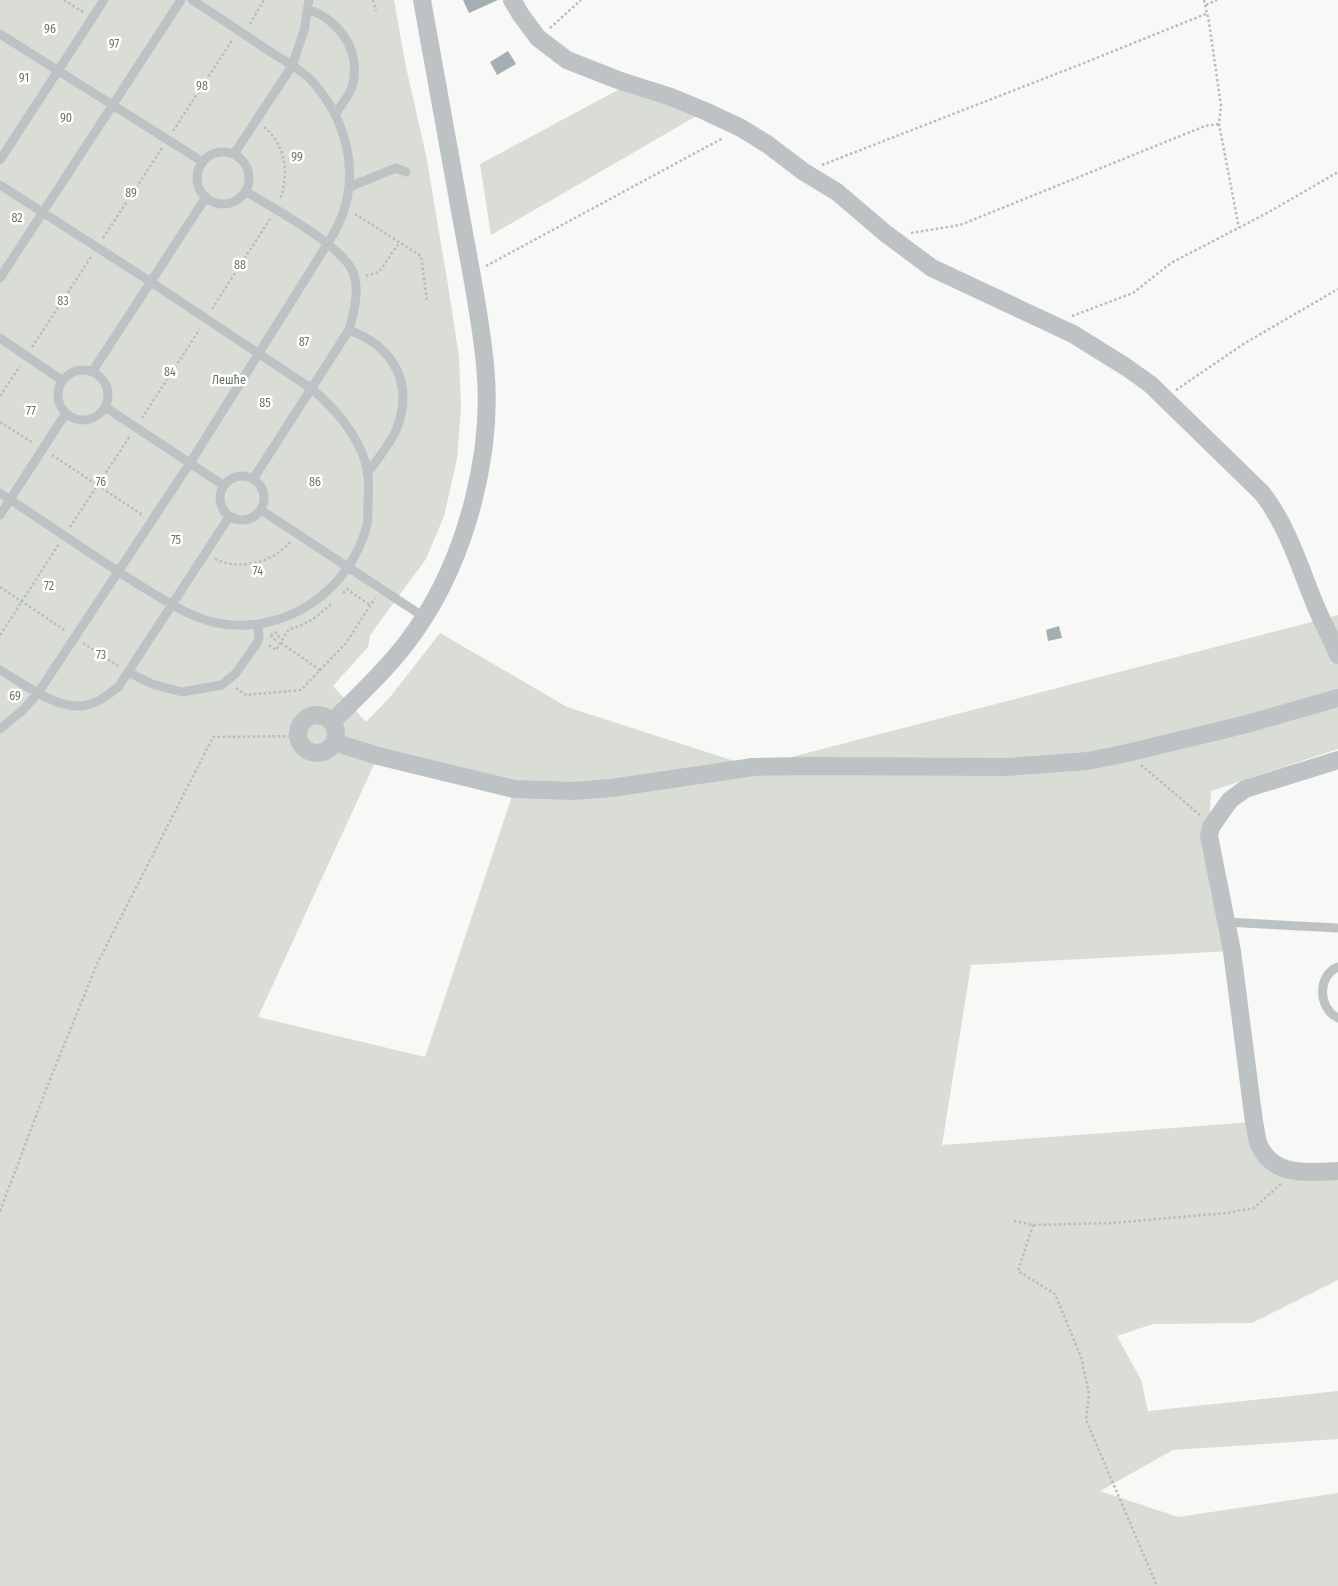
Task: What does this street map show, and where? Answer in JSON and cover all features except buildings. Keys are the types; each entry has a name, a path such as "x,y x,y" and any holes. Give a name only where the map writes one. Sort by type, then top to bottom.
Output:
{"street":[{"path":"332,722 388,667 424,617 454,560 468,525 476,494 482,456 486,417 486,365 422,0"},
{"path":"512,0 520,15 538,38 566,60 618,80 671,97 740,128 767,144 804,172 837,192 932,268 1073,334 1150,384 1262,494 1274,509 1284,528 1321,619 1338,655"},
{"path":"334,742 378,756 514,790 574,791 611,788 753,767 1008,767 1088,761 1243,725 1338,698"},
{"path":"313,715 326,717 332,722 336,729 334,742 327,750 322,753 311,752 302,746 298,736 298,729 301,723 313,715"},
{"path":"1338,760 1245,789 1230,800 1211,827 1209,836 1232,951 1254,1122 1259,1144 1268,1157 1276,1164 1294,1172 1338,1171"}],"lane":[{"path":"0,160 104,0"},
{"path":"0,278 181,0"},
{"path":"0,729 24,709 38,693 190,463 328,243 339,223 346,204 350,164 348,147 330,104 312,80 192,0"},
{"path":"234,154 292,66 304,31 308,4"},
{"path":"308,4 331,20 342,32 350,46 354,61 354,78 350,91 335,114"},
{"path":"0,34 203,162"},
{"path":"220,152 234,154 241,159 249,174 248,183 241,197 227,203 212,201 206,197 198,184 197,176 203,162 213,154 220,152"},
{"path":"349,187 396,168 406,172"},
{"path":"0,185 312,389 332,406 350,428 366,462 369,494 367,524 358,550 339,581 322,596 297,612 258,624 242,626 217,623 195,617 118,572 0,493"},
{"path":"245,191 328,243 349,265 355,280 354,311 349,330 253,479"},
{"path":"92,372 206,197"},
{"path":"349,330 376,344 394,362 402,384 402,409 396,430 367,474"},
{"path":"0,338 63,381"},
{"path":"86,370 99,376 105,383 108,391 105,408 100,414 87,420 72,418 66,414 59,402 60,388 63,381 73,373 86,370"},
{"path":"105,408 223,485"},
{"path":"0,515 66,414"},
{"path":"239,476 253,479 259,484 263,493 264,499 261,510 248,520 242,521 229,517 224,512 219,500 223,485 232,478 239,476"},
{"path":"261,510 424,617"},
{"path":"0,670 38,693 67,704 82,706 101,700 119,686 229,517"},
{"path":"128,672 152,684 182,692 222,685 236,673 257,643 259,638 258,624"},
{"path":"1225,922 1338,928"},
{"path":"1338,967 1328,973 1323,986 1323,996 1328,1011 1338,1018"}],"path":[{"path":"64,0 92,18"},
{"path":"0,396 167,140 264,0"},
{"path":"373,0 376,11"},
{"path":"538,38 581,0"},
{"path":"1204,0 1208,13 1221,106 1219,124 1239,228"},
{"path":"1206,5 1218,0"},
{"path":"804,172 1208,13"},
{"path":"0,635 276,210 283,193 285,161 278,143 266,128 255,122"},
{"path":"890,236 960,225 1205,126 1219,124"},
{"path":"471,273 740,128"},
{"path":"1052,324 1133,293 1171,263 1239,228 1338,172"},
{"path":"355,214 421,256 427,301"},
{"path":"355,280 379,272 399,242"},
{"path":"1165,398 1245,343 1338,289"},
{"path":"0,422 151,521"},
{"path":"205,554 232,564 254,563 270,558 280,552 297,534"},
{"path":"0,587 128,672"},
{"path":"340,596 347,589 370,605"},
{"path":"226,682 246,695 301,690 346,643 381,589"},
{"path":"268,644 276,650 289,629 299,627 319,616 333,602"},
{"path":"278,639 320,670"},
{"path":"0,1211 49,1082 97,964 213,737 298,736"},
{"path":"1127,753 1194,809 1211,827"},
{"path":"1014,1221 1033,1225 1113,1223 1177,1218 1254,1208 1294,1172"},
{"path":"1033,1225 1018,1271 1055,1294 1081,1357 1088,1394 1086,1420 1157,1586"}],"green space":[{"path":"0,0 394,0 406,67 426,155 449,291 459,357 461,408 457,459 444,516 426,559 370,635 368,647 333,686 366,722 390,697 440,633 567,707 753,767 1338,615 1338,749 1211,791 1209,836 1232,951 971,965 942,1145 1254,1122 1268,1157 1294,1172 1338,1169 1338,1280 1252,1323 1153,1324 1117,1336 1141,1380 1148,1411 1338,1391 1338,1439 1173,1450 1100,1491 1178,1517 1338,1493 1338,1586 0,1586","holes":["378,756 514,790 425,1057 258,1017"]},
{"path":"629,84 705,111 491,235 480,164"}],"park label":[{"name":"96","path":"50,29"},
{"name":"97","path":"114,44"},
{"name":"91","path":"24,78"},
{"name":"98","path":"202,86"},
{"name":"90","path":"66,118"},
{"name":"99","path":"297,157"},
{"name":"89","path":"131,193"},
{"name":"82","path":"17,218"},
{"name":"88","path":"240,265"},
{"name":"83","path":"63,301"},
{"name":"87","path":"304,342"},
{"name":"84","path":"170,372"},
{"name":"Лешће","path":"229,380"},
{"name":"85","path":"265,403"},
{"name":"77","path":"31,411"},
{"name":"76","path":"101,482"},
{"name":"86","path":"315,482"},
{"name":"75","path":"176,540"},
{"name":"74","path":"258,571"},
{"name":"72","path":"49,586"},
{"name":"73","path":"101,655"},
{"name":"69","path":"15,696"}]}
